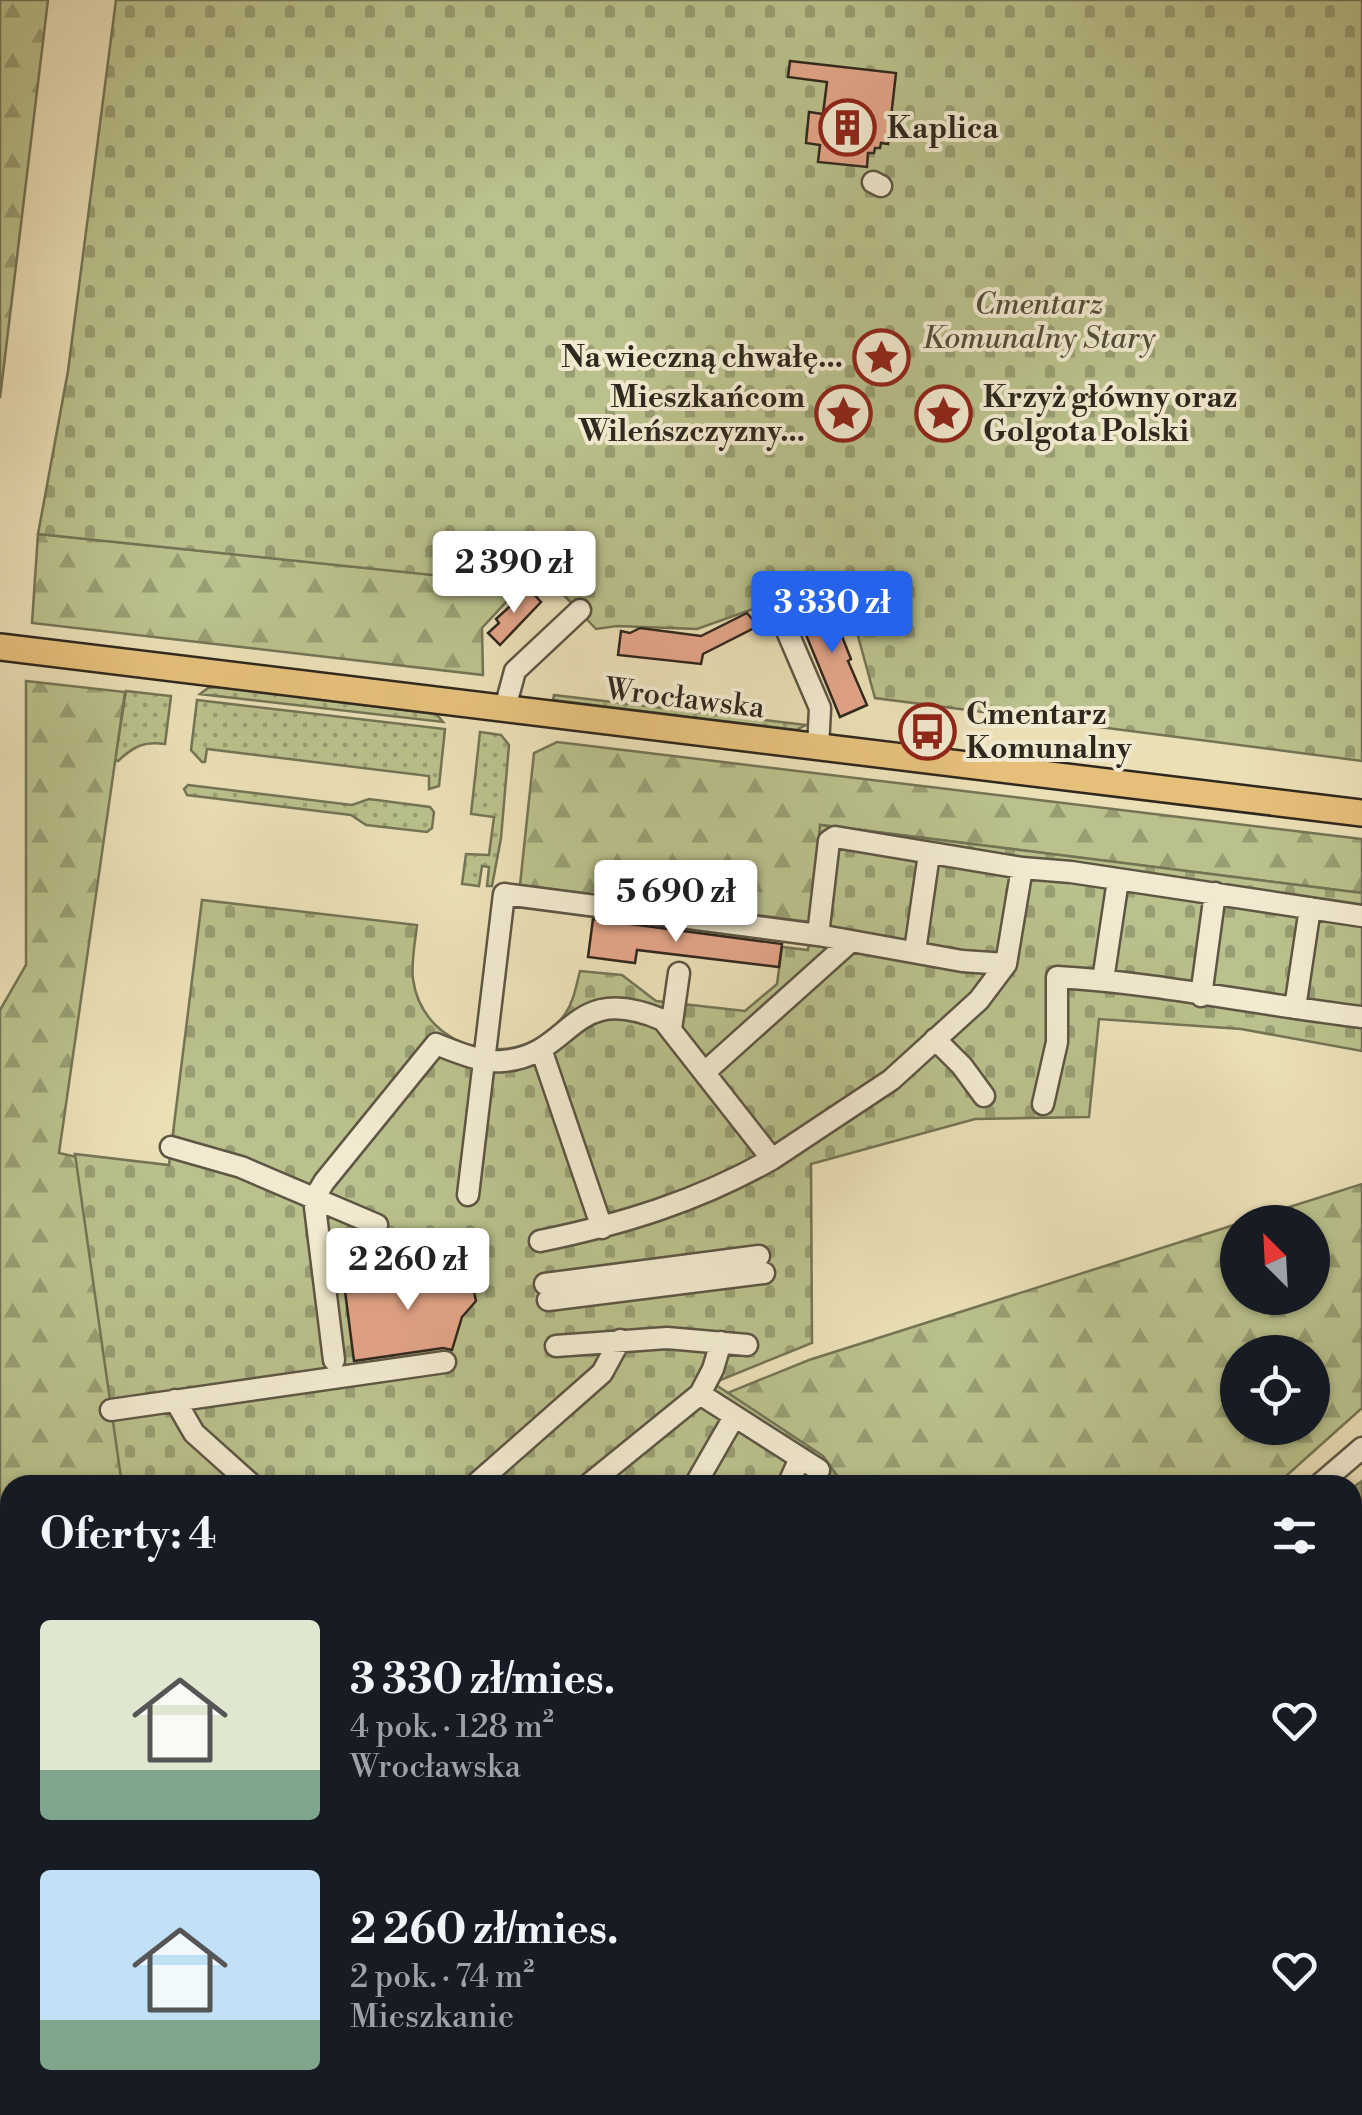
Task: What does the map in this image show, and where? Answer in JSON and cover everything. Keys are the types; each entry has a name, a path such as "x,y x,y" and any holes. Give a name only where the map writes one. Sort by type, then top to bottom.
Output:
{"main road":[{"name":"Wrocławska","path":"0,647 1362,813"}],"street":[{"path":"780,602 784,624 820,708 818,748"},
{"path":"505,708 515,671 580,610"},
{"path":"814,935 831,838 879,842 929,854 1362,916"},
{"path":"915,951 929,854"},
{"path":"540,1241 602,1228 737,1180 891,1080 979,1000 1006,964 1022,868"},
{"path":"1103,980 1118,880"},
{"path":"1201,996 1215,893"},
{"path":"468,1196 491,1055 504,894 814,935 962,961 1006,964"},
{"path":"1295,1008 1310,908"},
{"path":"705,1072 852,941"},
{"path":"671,1029 679,973"},
{"path":"1043,1104 1057,1042 1057,977 1103,980 1362,1017"},
{"path":"334,1360 314,1199 436,1044 491,1055 530,1056 576,1018 605,1008 638,1009 663,1020 772,1159"},
{"path":"935,1039 984,1096"},
{"path":"541,1049 602,1228"},
{"path":"171,1146 241,1167 378,1225"},
{"path":"546,1292 761,1265"},
{"path":"485,1475 602,1373 620,1340"},
{"path":"556,1346 620,1340 747,1345"},
{"path":"600,1475 700,1394 721,1342"},
{"path":"111,1410 445,1362"},
{"path":"700,1394 819,1470"},
{"path":"176,1400 194,1433 241,1475"},
{"path":"701,1475 734,1417"},
{"path":"1331,1475 1362,1448"},
{"path":"792,1475 800,1458"}],"green space":[{"path":"0,0 48,0 0,398"},
{"name":"Cmentarz Komunalny Stary","path":"116,0 1362,0 1362,761 875,698 841,574 791,600 767,604 697,629 596,629 557,588 38,534 68,371"},
{"path":"38,534 523,584 482,628 483,675 32,623"},
{"path":"26,681 125,692 59,1153 283,1203 234,1475 0,1475 0,1010 26,965"},
{"path":"217,687 436,714 443,722 200,694"},
{"path":"126,691 171,696 165,744 140,746 118,761 115,760"},
{"path":"554,695 806,725 796,730 553,700"},
{"path":"197,700 445,729 439,786 429,789 429,776 207,749 202,762 191,750"},
{"path":"480,732 501,735 509,745 501,838 492,886 487,886 489,867 482,866 479,886 462,884 466,854 489,855 494,817 471,814"},
{"path":"557,742 1362,839 1362,893 821,825 810,922 520,885 534,753"},
{"path":"188,785 352,805 369,799 430,807 434,812 432,828 427,832 366,825 351,815 187,795 184,789"},
{"path":"820,825 1362,893 1362,1051 1241,1029 1099,1019 1089,1117 975,1119 811,1164 812,1343 713,1383 823,1456 837,1475 121,1475 75,1154 169,1165 202,900 417,925 413,979 421,1004 435,1025 454,1039 477,1047 501,1049 525,1044 547,1033 568,1009 580,971 622,975 656,1001 745,1011 777,984 782,947 808,950"},
{"path":"1362,1184 1362,1408 1330,1437 1330,1335 1220,1335 1220,1445 1321,1445 1287,1475 614,1475 720,1396 809,1360 1220,1229 1220,1315 1330,1315 1330,1205 1296,1205"}],"building":[{"name":"Kaplica","path":"790,61 896,73 888,144 881,143 874,153 868,153 867,167 818,162 820,145 806,143 809,112 823,114 827,82 788,77"},
{"path":"529,589 541,602 500,645 488,633 499,623 496,619"},
{"path":"823,600 826,606 832,605 843,627 839,629 851,659 848,661 867,705 840,717 797,613"},
{"path":"747,613 758,626 703,654 701,664 618,655 621,631 630,633 640,628 701,636"},
{"path":"593,919 782,944 779,967 637,950 635,963 588,957"},
{"path":"441,1258 457,1280 474,1292 476,1301 462,1317 452,1350 354,1361 345,1291 365,1289"}],"place":[{"name":"Kaplica","path":"848,128"},
{"name":"Na wieczną chwałę...","path":"882,357"},
{"name":"Mieszkańcom Wileńszczyzny...","path":"844,414"},
{"name":"Krzyż główny oraz Golgota Polski","path":"944,414"},
{"name":"Cmentarz Komunalny","path":"927,731"}]}
